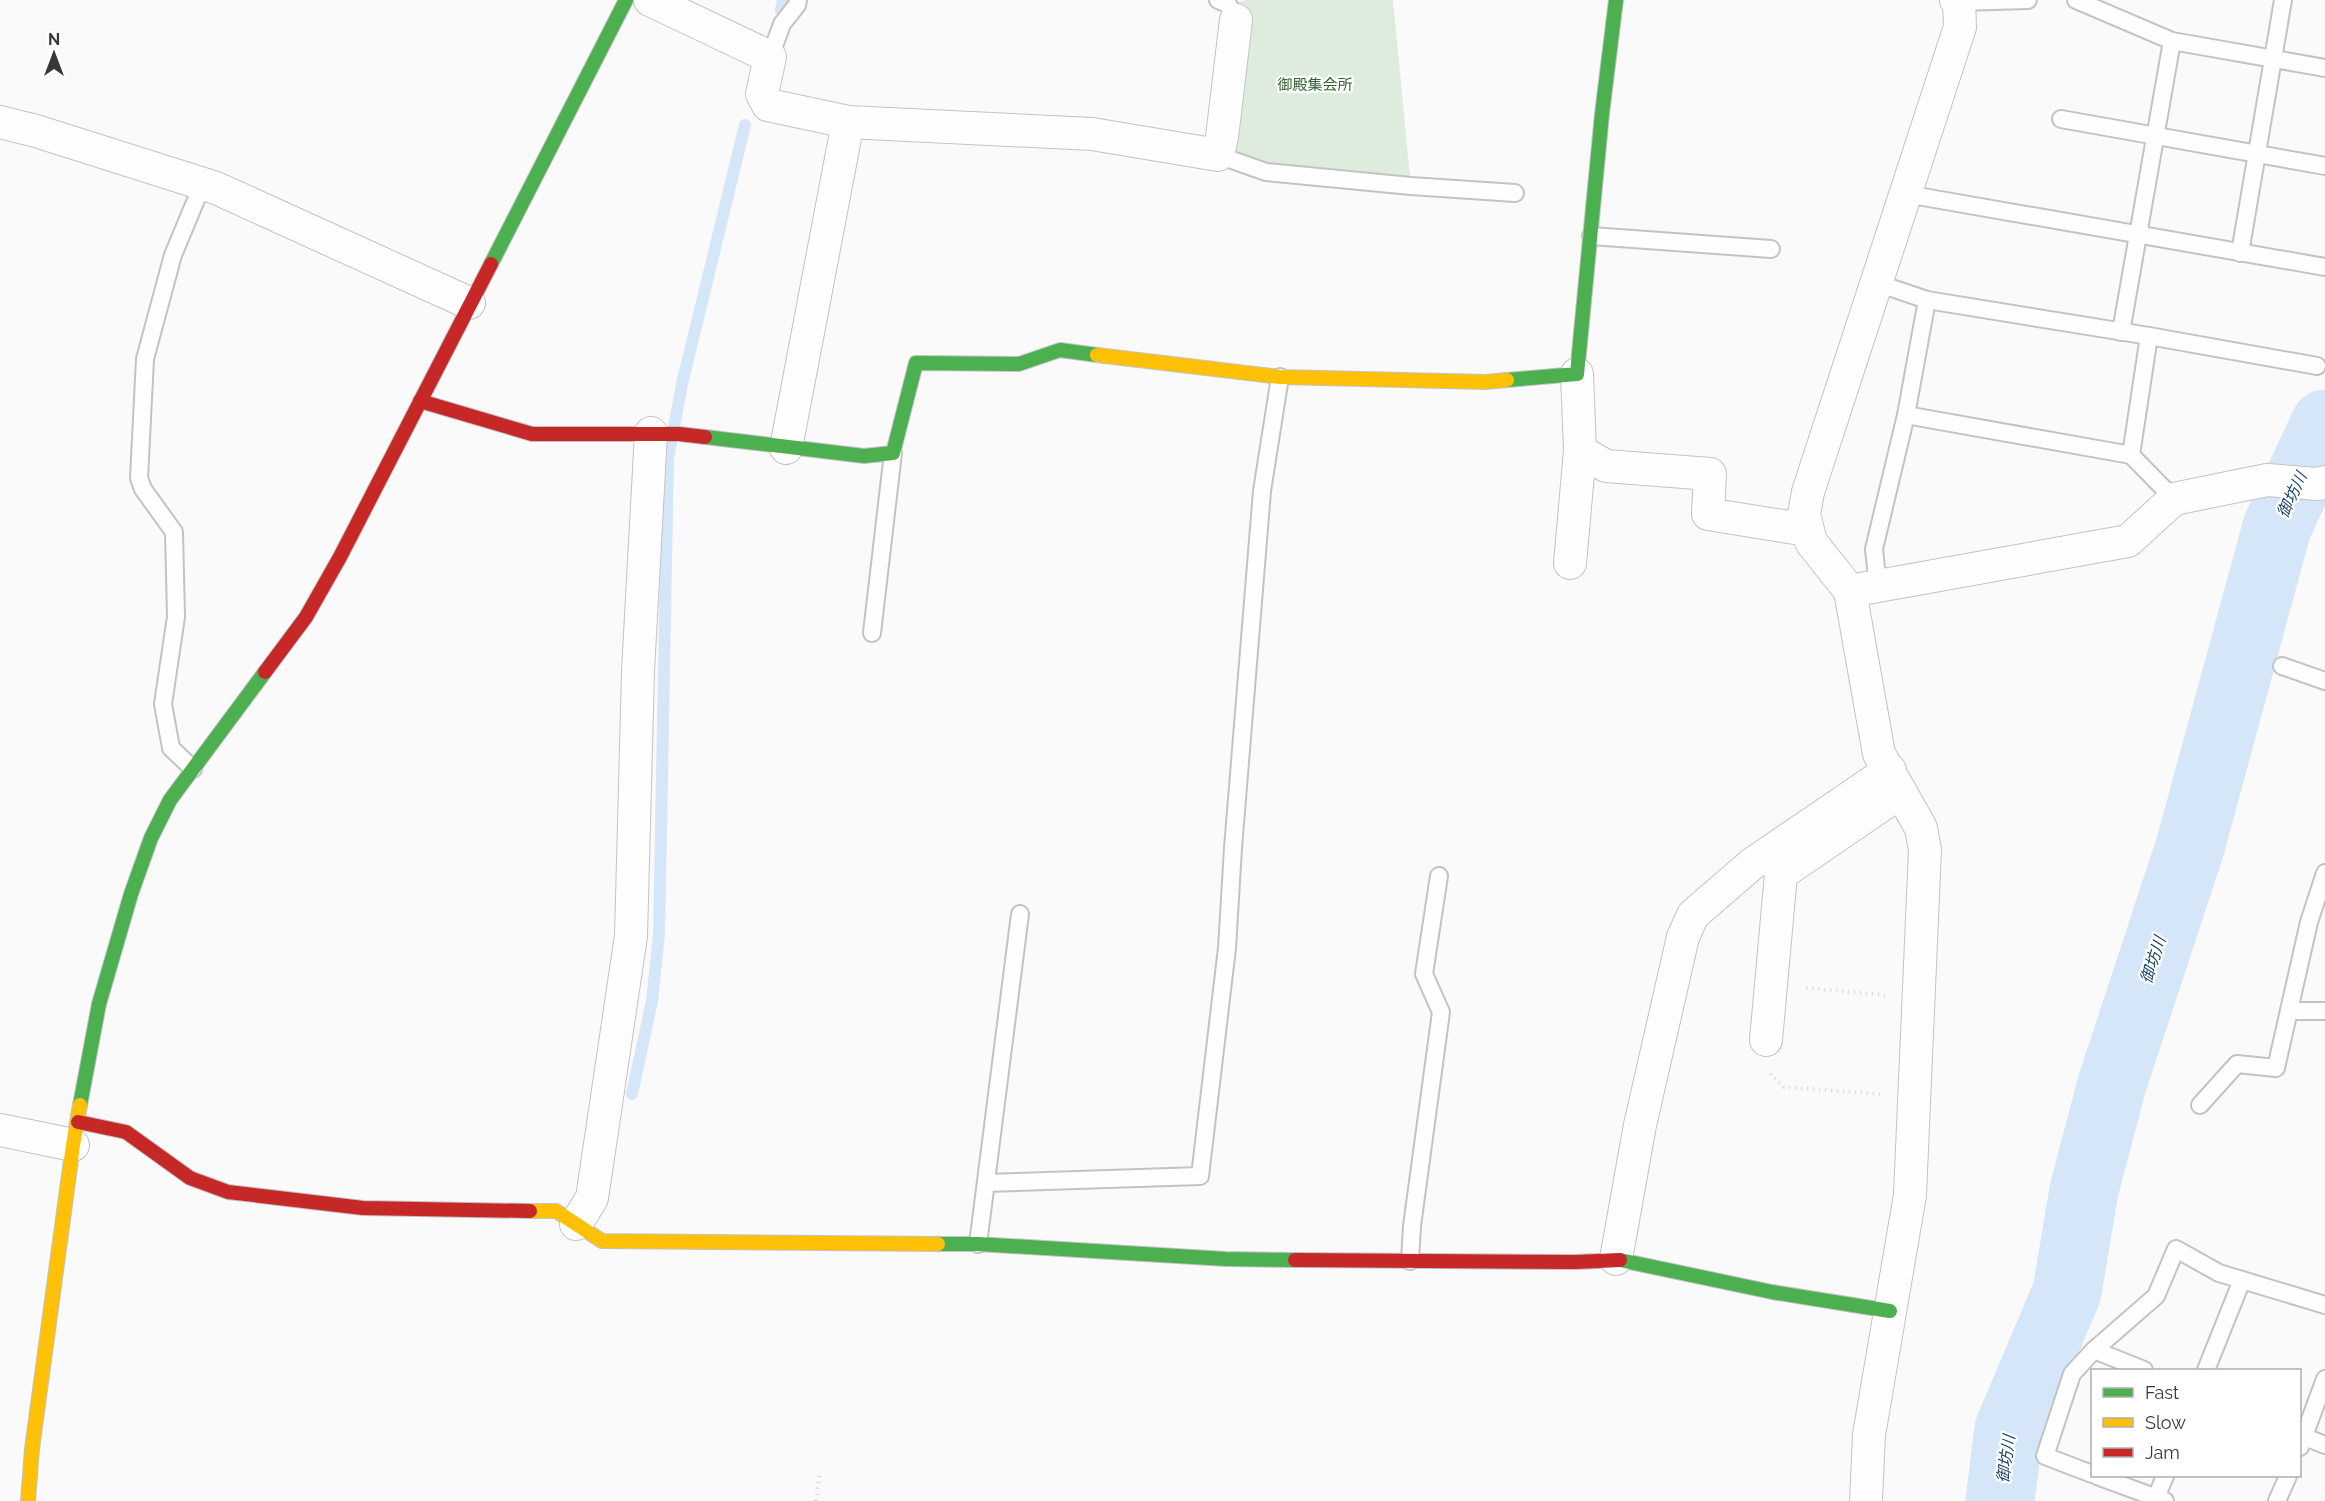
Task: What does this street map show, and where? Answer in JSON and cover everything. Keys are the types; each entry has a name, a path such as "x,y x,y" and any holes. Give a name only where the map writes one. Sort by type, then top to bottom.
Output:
{"street":[{"path":"28,1501 32,1449 76,1133 99,1004 130,894 151,838 165,809 306,616 340,557 626,0"},
{"path":"650,0 770,57 762,94 768,105 848,122 1092,134 1218,155 1222,137 1228,6"},
{"path":"1570,563 1580,451 1577,374 1616,0"},
{"path":"1866,1501 1869,1435 1910,1195 1925,850 1921,828 1880,754 1864,588 1811,542 1804,514 1808,492 1960,27 1958,1"},
{"path":"0,122 203,183 469,303"},
{"path":"786,448 848,122"},
{"path":"420,401 532,434 666,434 864,456 893,453 916,363 1019,364 1060,350 1280,377 1486,382 1577,374"},
{"path":"576,1224 592,1198 631,936 638,671 666,434"},
{"path":"1580,451 1606,466 1710,474 1708,514 1807,530"},
{"path":"1864,588 2128,541 2174,499 2267,480 2322,483"},
{"path":"1766,1040 1781,874 1896,781"},
{"path":"1616,1259 1640,1125 1683,937 1693,915 1752,864 1896,781"},
{"path":"0,1130 126,1132 190,1178 228,1192 363,1208 556,1211 602,1241 978,1244 1226,1259 1576,1262 1616,1259 1772,1292 1890,1311"}],"lane":[{"path":"770,57 782,24 797,5 798,0"},
{"path":"1958,1 2028,0"},
{"path":"2076,0 2172,41 2325,68"},
{"path":"2240,253 2283,0"},
{"path":"2121,332 2172,41"},
{"path":"2061,119 2325,166"},
{"path":"1218,155 1266,171 1411,186 1515,193"},
{"path":"193,769 171,748 163,704 176,617 174,532 143,489 139,478 146,359 173,255 203,183"},
{"path":"1906,194 2325,267"},
{"path":"1591,236 1771,249"},
{"path":"1877,283 1927,300 2317,366"},
{"path":"1864,588 1906,415 1927,300"},
{"path":"2131,455 2150,336"},
{"path":"986,1183 1200,1176 1227,948 1262,491 1280,377"},
{"path":"1906,415 2131,455 2174,499"},
{"path":"872,633 893,453"},
{"path":"2282,666 2325,681"},
{"path":"2200,1105 2237,1064 2276,1068 2309,922 2325,873"},
{"path":"1410,1261 1415,1201 1441,1012 1424,974 1439,876"},
{"path":"978,1244 1020,914"},
{"path":"2289,1011 2325,1011"},
{"path":"2091,1474 2045,1456 2072,1374 2094,1350 2156,1296 2176,1250 2219,1273 2325,1305"},
{"path":"2207,1369 2242,1280"},
{"path":"2094,1350 2139,1369"},
{"path":"2325,1378 2301,1439 2325,1446"},
{"path":"2100,1477 2160,1499 2165,1477"},
{"path":"2277,1501 2288,1477"}],"path":[{"path":"1771,985 1918,998"},
{"path":"1766,1040 1762,1067 1784,1087 1914,1097"},
{"path":"816,1501 820,1471"}],"green space":[{"name":"御殿集会所","path":"1247,0 1393,0 1411,186 1218,155 1228,4"}],"waterway":[{"path":"781,10 783,0"},
{"path":"632,1094 652,1001 659,934 668,459 682,384 745,125"},
{"name":"御坊川","path":"2000,1501 2009,1429 2067,1292 2084,1190 2112,1084 2190,847 2277,527 2325,424"}],"traffic: fast":[{"path":"491,264 626,0"},
{"path":"1507,380 1577,374 1602,114 1616,0"},
{"path":"705,437 864,456 893,453 916,363 1019,364 1060,350 1097,355"},
{"path":"80,1105 99,1004 131,894 151,838 170,800 265,672"},
{"path":"938,1244 978,1244 1226,1259 1295,1260"},
{"path":"1620,1260 1772,1292 1890,1311"}],"traffic: slow":[{"path":"1097,355 1280,377 1486,382 1507,380"},
{"path":"28,1501 32,1449 80,1105"},
{"path":"530,1211 556,1211 602,1241 938,1244"}],"traffic: jam":[{"path":"265,672 306,617 340,557 491,264"},
{"path":"420,401 532,434 679,434 705,437"},
{"path":"78,1122 126,1132 190,1178 228,1192 363,1208 530,1211"},
{"path":"1295,1260 1576,1262 1620,1260"}]}
